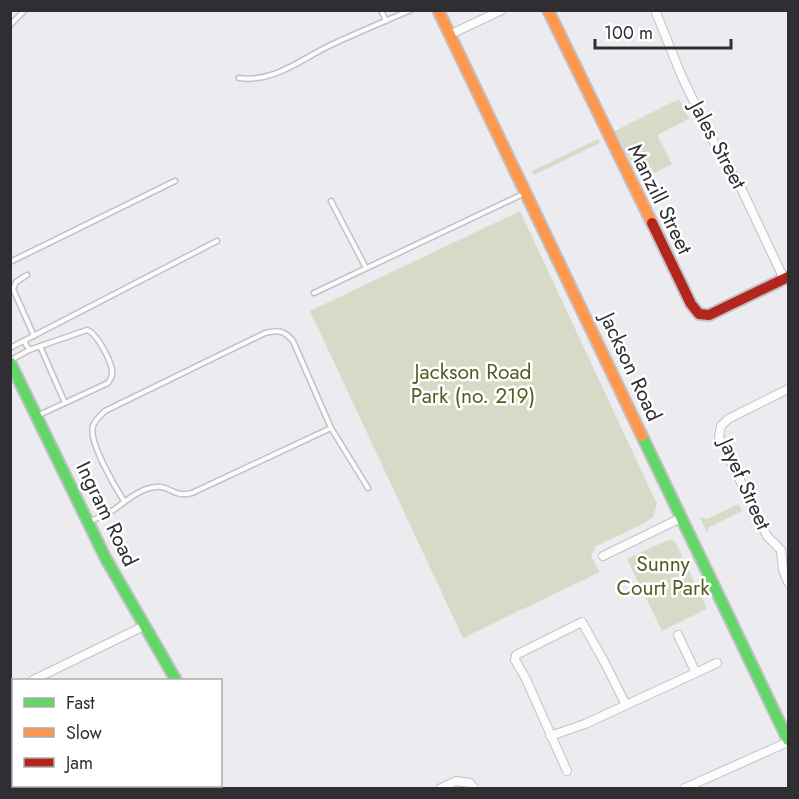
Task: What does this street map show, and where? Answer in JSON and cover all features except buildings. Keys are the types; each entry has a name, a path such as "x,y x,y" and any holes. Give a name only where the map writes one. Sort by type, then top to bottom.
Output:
{"street":[{"name":"Jackson Road","path":"438,10 789,741"},
{"path":"449,35 502,10"},
{"name":"Manzill Street","path":"548,10 691,304 699,314 709,315 786,278"},
{"name":"Jales Street","path":"655,10 682,77 712,139 741,188 786,278"},
{"name":"Ingram Road","path":"10,361 106,559 175,679"},
{"name":"Jayef Street","path":"789,389 728,419 721,426 719,437 767,536 785,548 783,570 789,582"},
{"path":"603,556 681,518"},
{"path":"567,771 525,677 515,660 516,655 582,622 626,705"},
{"path":"37,679 144,626"},
{"path":"678,634 696,673"},
{"path":"550,736 585,724 717,663"},
{"path":"686,789 789,741"},
{"path":"441,789 456,781 470,783 474,789"}],"lane":[{"path":"10,25 25,10"},
{"path":"381,10 386,21"},
{"path":"239,78 254,80 270,77 332,44 411,10"},
{"path":"10,262 175,181"},
{"path":"314,293 527,192"},
{"path":"331,201 366,268"},
{"path":"10,348 217,241"},
{"path":"27,275 16,282 14,289 34,336"},
{"path":"10,361 29,350 87,330 98,337 112,368 112,376 108,383 37,416"},
{"path":"124,501 92,438 92,426 97,419 105,411 265,333 277,330 286,333 293,341 331,428 368,488"},
{"path":"24,341 29,350"},
{"path":"40,346 65,403"},
{"path":"88,522 153,487 161,486 178,495 192,493 331,428"}],"green space":[{"path":"679,99 689,119 657,135 672,164 640,180 615,131"},
{"path":"598,139 600,143 534,175 532,171"},
{"name":"Jackson Road Park (no. 219)","path":"520,211 657,504 653,517 643,524 596,546 591,556 600,572 463,638 310,311"},
{"path":"739,504 742,511 709,527 707,533 700,517 707,519"},
{"name":"Sunny Court Park","path":"668,540 676,543 707,609 662,631 627,559"}],"traffic: fast":[{"path":"10,362 106,559 175,679"},
{"path":"642,436 788,740"}],"traffic: slow":[{"path":"438,10 642,436"},
{"path":"548,10 652,223"}],"traffic: jam":[{"path":"652,223 691,304 699,314 709,315 788,277"}]}
